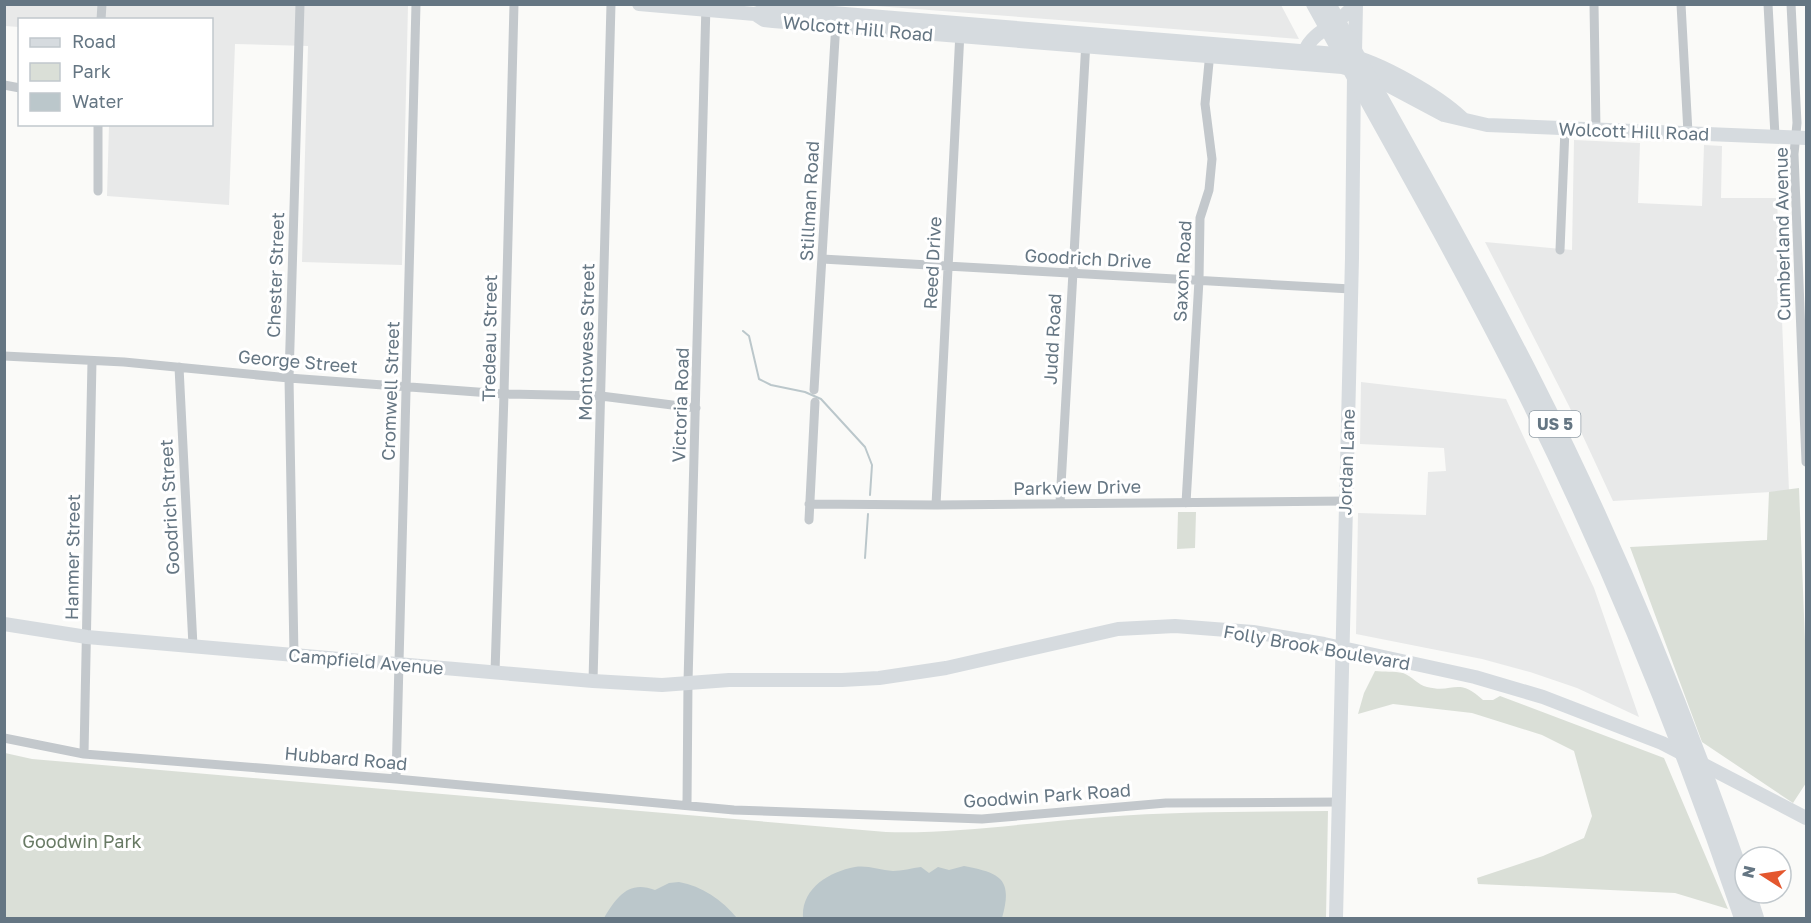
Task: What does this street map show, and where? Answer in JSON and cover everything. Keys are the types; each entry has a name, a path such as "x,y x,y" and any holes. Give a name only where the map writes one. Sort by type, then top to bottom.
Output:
{"highway":[{"name":"US 5","path":"1323,7 1382,116 1541,426 1615,588 1677,738 1742,918"},
{"name":"US 5","path":"1382,116 1487,291 1551,416 1635,599 1695,747 1733,851"}],"street":[{"name":"Chester Street","path":"294,655 289,378 300,4"},
{"name":"Cromwell Street","path":"396,779 416,4"},
{"name":"Tredeau Street","path":"495,672 514,4"},
{"name":"Montowese Street","path":"593,681 611,4"},
{"name":"Wolcott Hill Road","path":"639,4 706,7 755,14 768,8 836,20 1211,50 1342,67 1368,60 1432,102 1444,115 1494,126 1801,137"},
{"path":"1305,51 1310,41 1344,17 1355,4"},
{"name":"Jordan Lane","path":"1336,918 1351,289 1355,4"},
{"path":"1594,4 1596,130"},
{"path":"1681,4 1688,133"},
{"name":"Cumberland Avenue","path":"1768,4 1775,136"},
{"name":"Cumberland Avenue","path":"1791,4 1797,123 1801,137 1794,154 1803,301 1806,462"},
{"name":"Victoria Road","path":"687,806 688,682 706,7"},
{"name":"Stillman Road","path":"814,390 836,20"},
{"name":"Reed Drive","path":"936,505 960,30"},
{"name":"Judd Road","path":"1060,503 1086,40"},
{"name":"Wolcott Hill Road","path":"1211,50 1305,51 1355,63 1367,74 1404,94 1432,102"},
{"name":"Saxon Road","path":"1185,503 1199,280 1200,218 1209,190 1212,159 1205,104 1211,50"},
{"path":"1354,122 1364,106 1376,97 1387,93 1404,94"},
{"path":"98,126 99,191"},
{"path":"1560,250 1565,129"},
{"name":"Goodrich Drive","path":"822,259 1351,289"},
{"name":"George Street","path":"4,356 179,367 289,378 504,394 601,396 696,408"},
{"name":"Hanmer Street","path":"84,754 92,361"},
{"name":"Goodrich Street","path":"179,367 193,645"},
{"path":"809,520 815,402"},
{"name":"Parkview Drive","path":"809,504 1345,501"},
{"name":"Campfield Avenue","path":"4,624 87,637 593,681 662,685 729,680"},
{"name":"Folly Brook Boulevard","path":"729,680 842,680 908,674 945,668 1118,629 1176,626 1253,632 1475,677 1543,697 1662,743 1806,818"},
{"name":"Hubbard Road","path":"4,738 84,754 396,779 687,806"},
{"name":"Goodwin Park Road","path":"687,806 734,810 982,819 1166,803 1339,802"}],"shaded area":[{"path":"4,5 408,5 402,265 302,262 308,46 235,44 229,205 107,196 109,126 213,126 213,18 18,18 18,27 5,26"},
{"path":"863,5 1281,5 1299,39 1059,20"},
{"path":"1574,140 1640,143 1638,203 1702,206 1704,145 1722,146 1721,198 1777,198 1789,491 1613,501 1569,406 1485,242 1572,250"},
{"path":"1361,382 1506,399 1594,588 1639,717 1577,688 1530,672 1482,659 1356,634 1358,513 1426,515 1428,472 1446,471 1444,448 1360,444"}],"green space":[{"path":"1799,488 1806,666 1806,783 1793,803 1702,742 1630,547 1767,540 1769,492"},
{"path":"1178,512 1196,512 1195,548 1177,549"},
{"path":"1375,671 1403,673 1427,687 1436,689 1461,687 1483,700 1493,700 1500,696 1664,758 1728,909 1675,893 1478,884 1477,878 1543,856 1584,838 1592,816 1574,751 1542,735 1472,713 1393,704 1358,714 1364,693"},
{"name":"Goodwin Park","path":"5,753 32,759 886,832 968,829 1132,815 1328,811 1326,918 5,918"}],"water":[{"path":"964,866 995,875 1001,880 1006,894 1002,918 803,918 806,898 811,890 826,878 845,869 864,867 900,871 921,867 929,873 938,867 949,870"},
{"path":"679,882 711,895 737,918 604,918 619,897 630,889 646,887 655,890 669,883"}],"waterway":[{"path":"743,331 749,336 759,379 771,385 805,392 821,399 865,447 872,465 870,495"},
{"path":"865,558 868,514"}]}
